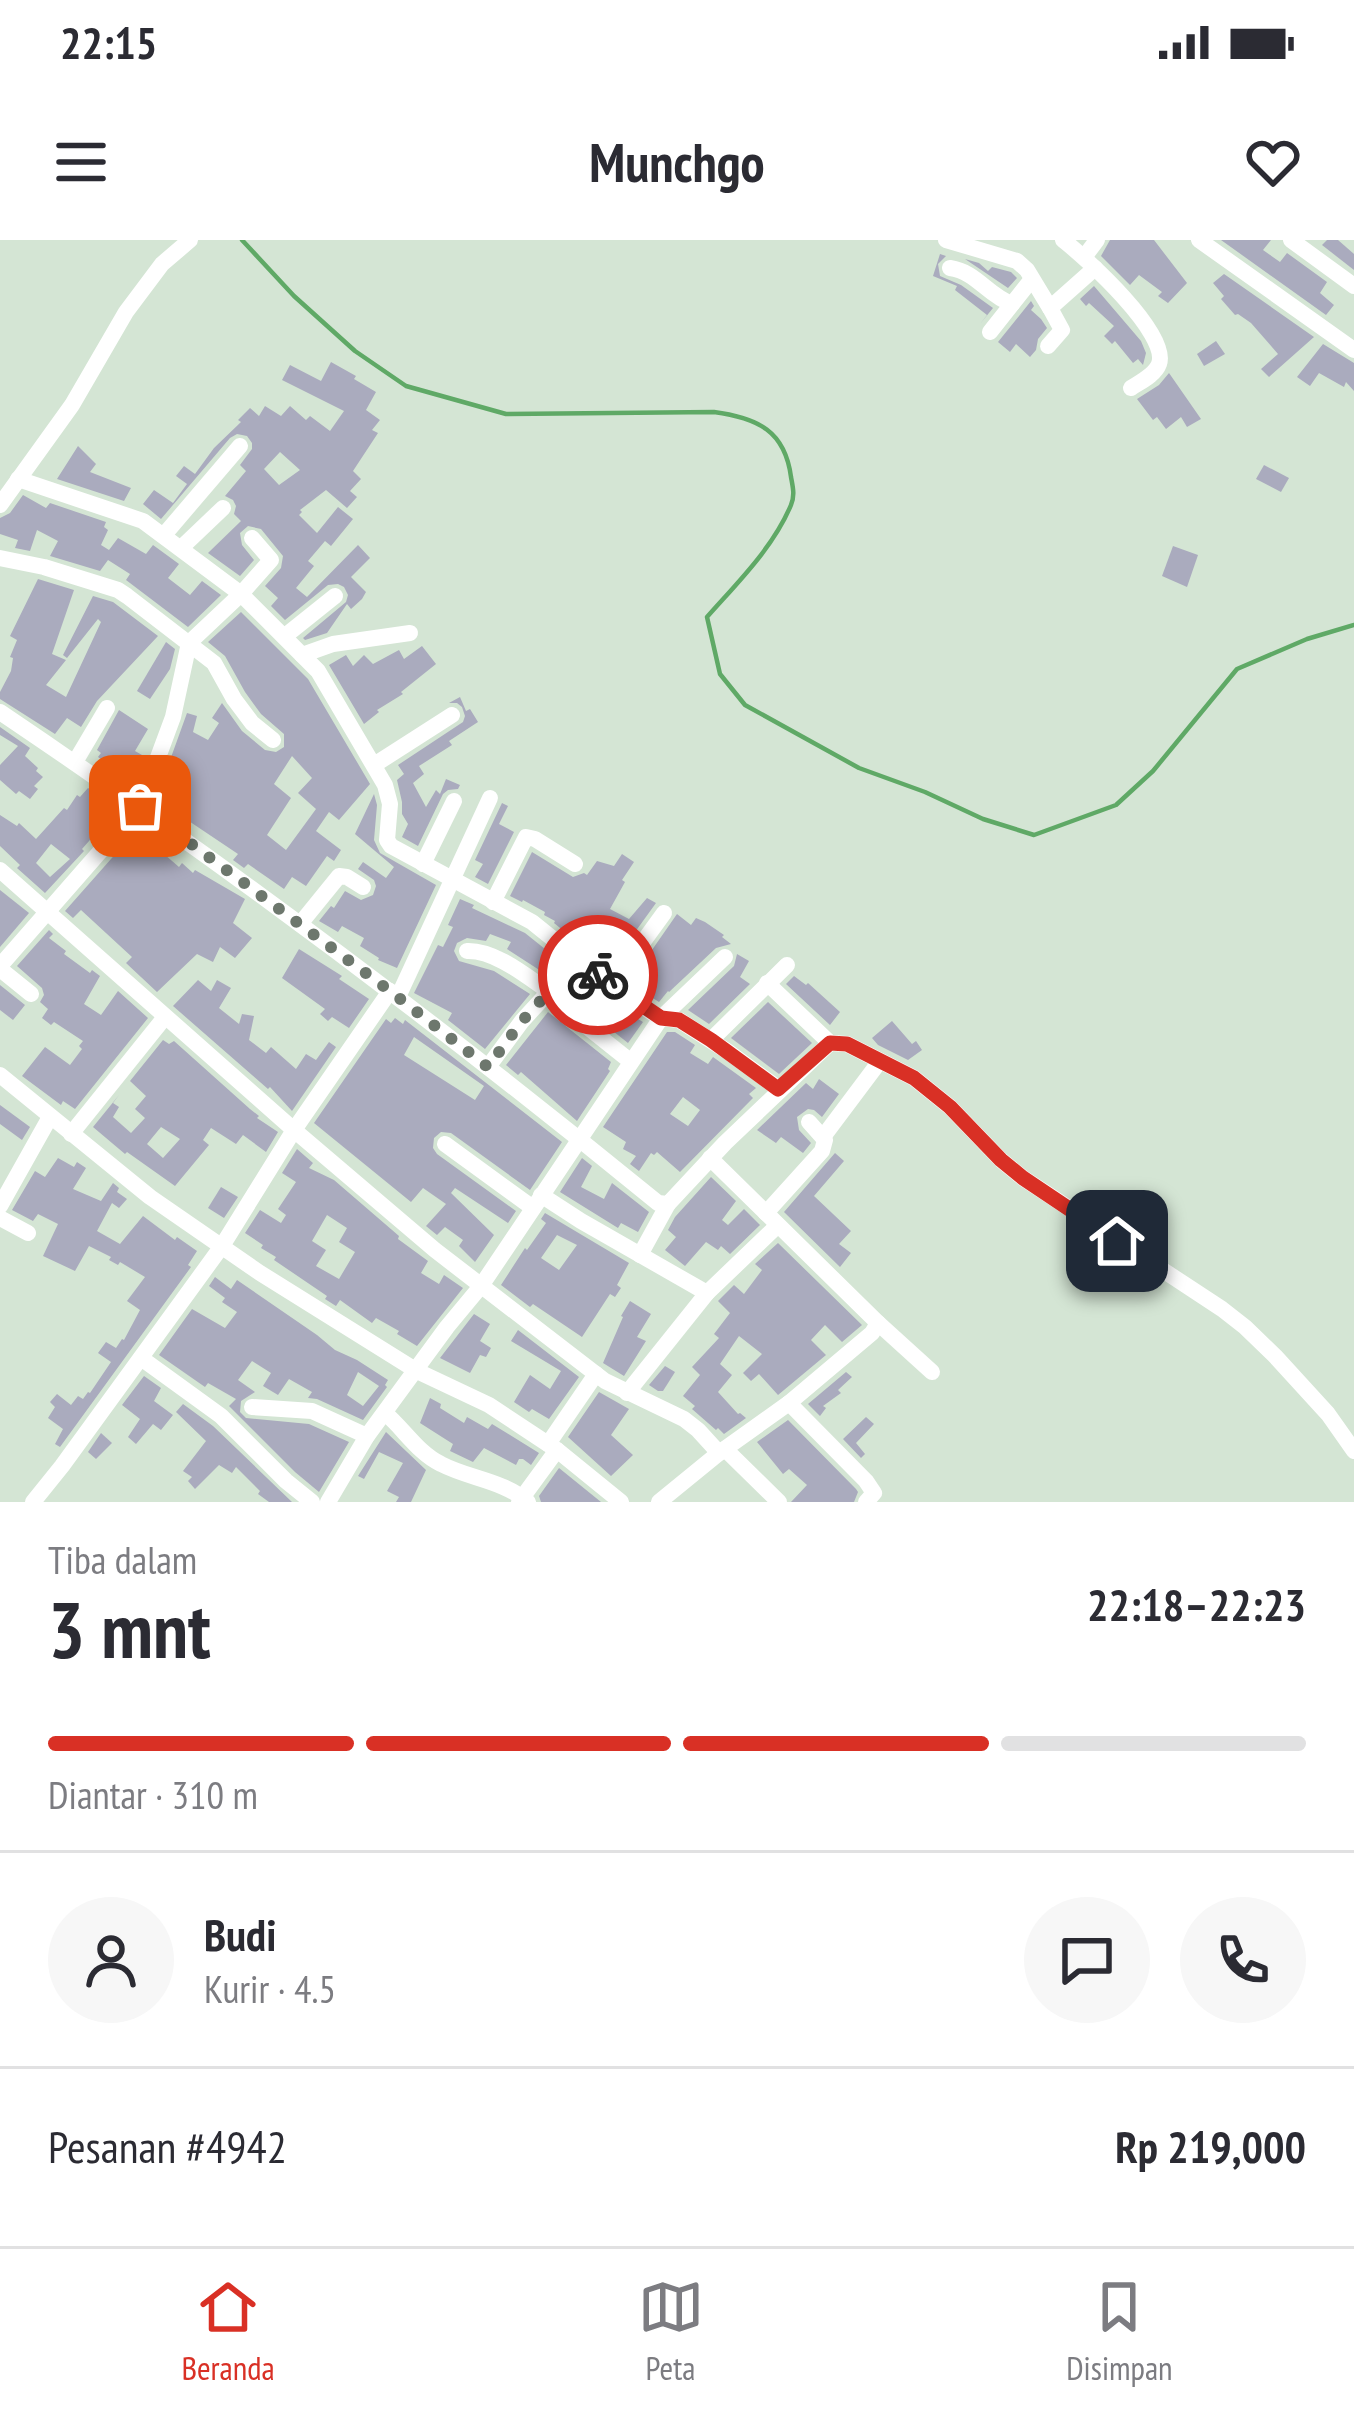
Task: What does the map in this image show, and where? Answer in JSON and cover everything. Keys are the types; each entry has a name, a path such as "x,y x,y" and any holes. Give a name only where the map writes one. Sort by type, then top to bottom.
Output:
{"street":[{"path":"0,506 72,405 126,312 162,264 190,240"},
{"path":"946,240 1017,261 1053,306 1062,330 1048,346"},
{"path":"1063,240 1090,262 1158,343 1159,367 1131,388"},
{"path":"1053,306 1090,262 1097,240"},
{"path":"1199,240 1354,350"},
{"path":"1291,240 1354,286"},
{"path":"950,268 975,276 988,292 1012,304"},
{"path":"990,332 1032,279"},
{"path":"164,535 240,446"},
{"path":"18,479 128,515 164,535 241,594 284,636 309,662 385,784 391,846 532,922 611,986 661,1018 679,1020 778,1089"},
{"path":"181,548 223,508"},
{"path":"31,994 0,968 140,806 174,709 189,643 271,560 252,538"},
{"path":"0,558 118,590 214,663 252,723 273,740"},
{"path":"284,636 335,596"},
{"path":"309,662 332,644 410,633"},
{"path":"75,762 107,708"},
{"path":"0,712 140,806 394,994 658,1203 668,1204"},
{"path":"374,765 452,715"},
{"path":"32,1502 222,1246 294,1130 394,994 454,880 490,798"},
{"path":"423,864 454,801"},
{"path":"494,902 526,837 575,864"},
{"path":"0,870 294,1130 482,1286 596,1375 684,1419 779,1502"},
{"path":"300,924 339,876 363,887"},
{"path":"611,986 664,913"},
{"path":"467,951 494,958 547,993 630,1061"},
{"path":"328,1502 367,1436 482,1286 661,1018 724,957"},
{"path":"488,1067 522,1021 579,959"},
{"path":"711,1040 787,965"},
{"path":"767,983 830,1043 847,1044 914,1078 1023,1178 1245,1327 1314,1398 1354,1451"},
{"path":"71,1134 165,1016"},
{"path":"640,1255 668,1204 778,1089 830,1043"},
{"path":"823,1137 880,1061"},
{"path":"0,1075 150,1197 417,1371 489,1405 621,1502"},
{"path":"28,1233 1,1219 50,1117"},
{"path":"627,1393 772,1220 822,1151 823,1137 809,1122"},
{"path":"445,1144 537,1202 707,1293"},
{"path":"710,1158 932,1372"},
{"path":"659,1502 789,1403 878,1323"},
{"path":"141,1358 221,1416 311,1502"},
{"path":"385,1413 423,1453 444,1466 498,1483 523,1500 596,1375"},
{"path":"789,1403 866,1481 874,1493 866,1502"},
{"path":"252,1407 312,1411 367,1436"}],"building":[{"path":"1110,240 1154,240 1187,283 1168,303 1158,296 1162,292 1139,275 1130,285 1101,256"},
{"path":"1221,240 1271,240 1263,250 1280,262 1287,253 1327,282 1320,293 1334,305 1326,315"},
{"path":"1338,240 1354,254 1354,270 1322,245"},
{"path":"940,254 946,256 938,264 940,276 961,285 993,308 980,324 987,315 955,290 957,286 933,276"},
{"path":"965,259 988,271 992,267 1011,272 1017,278 1008,288"},
{"path":"1224,274 1314,337 1269,377 1261,369 1278,354 1221,299 1224,296 1213,283"},
{"path":"1094,286 1141,341 1146,353 1143,365 1138,359 1133,363 1115,341 1112,344 1104,336 1114,326 1080,299"},
{"path":"1031,301 1031,310 1047,328 1030,357 1016,344 1010,352 998,342"},
{"path":"1216,341 1225,354 1204,366 1197,354"},
{"path":"1323,344 1354,363 1354,391 1346,382 1344,387 1319,373 1310,386 1297,377"},
{"path":"331,362 356,376 376,392 366,410 380,420 372,430 378,433 353,471 361,479 350,491 357,497 347,508 326,490 300,510 299,515 317,533 338,507 353,519 331,546 325,541 308,561 314,566 296,588 307,597 358,545 370,558 351,577 366,592 362,599 351,609 347,604 327,633 305,640 346,602 344,587 328,585 285,620 271,606 278,598 265,586 281,568 283,556 261,529 248,526 240,533 242,545 254,560 240,576 208,553 241,521 234,514 233,500 225,496 246,471 240,465 252,449 247,436 230,438 161,519 143,504 154,490 173,503 187,484 176,476 184,466 195,474 250,408 259,416 265,406 281,416 290,406 330,431 344,411 282,380 290,365 321,381","holes":["280,452 300,470 279,485 264,469"]},
{"path":"1169,373 1201,419 1187,427 1181,417 1166,429 1137,399"},
{"path":"78,446 96,464 90,472 131,488 124,501 57,479"},
{"path":"1264,465 1289,478 1281,492 1256,479"},
{"path":"23,495 46,508 50,503 106,522 108,530 101,545 109,550 118,538 146,554 153,545 179,564 168,578 190,595 202,581 221,595 188,627 126,580 130,574 108,560 100,571 50,556 58,541 37,530 30,551 15,548 18,540 0,534 0,518"},
{"path":"1173,546 1198,555 1187,587 1162,576"},
{"path":"38,579 74,590 52,654 66,660 46,685 66,697 101,622 98,619 67,658 63,655 93,596 113,602 158,636 97,701 81,727 67,718 55,734 0,699 17,640 10,636"},
{"path":"241,612 308,679 370,784 339,820 329,812 316,831 341,850 334,861 327,856 306,886 292,877 284,889 248,864 244,868 233,860 238,854 156,799 187,713 197,716 193,732 208,740 219,723 212,718 222,703 242,731 265,750 276,752 284,747 284,734 261,714 225,656 208,642","holes":["292,756 312,778 298,793 316,809 286,850 267,835 291,798 274,784"]},
{"path":"166,642 175,649 170,669 150,699 137,691"},
{"path":"422,646 436,664 364,724 329,665 346,655 353,666 364,655 373,664 399,650 404,659"},
{"path":"460,697 478,722 419,766 424,774 413,783 426,807 436,790 440,794 446,779 460,785 443,794 418,846 402,837 408,824 397,780 404,774 398,765 463,722 462,707 449,703"},
{"path":"119,710 148,729 135,751 142,755 134,767 113,755 107,763 98,757 97,750"},
{"path":"0,727 30,748 25,756 43,777 30,799 0,780 0,765 18,746 0,735"},
{"path":"88,788 112,805 106,813 111,816 45,893 0,846 0,815 19,823 36,839","holes":["51,844 70,859 50,877 36,863"]},
{"path":"374,794 374,840 380,853 436,885 397,968 360,946 364,938 319,921 345,891 361,900 373,895 374,880 358,869 363,862 386,878 394,867 355,834"},
{"path":"502,803 508,806 499,824 514,832 488,884 475,877 483,864 475,860"},
{"path":"134,833 179,867 182,863 245,899 233,923 252,938 235,958 220,947 213,962 197,954 157,992 126,963 132,957 81,910 73,918 65,911"},
{"path":"532,852 573,877 587,875 597,861 614,866 622,854 634,862 610,909 629,919 647,898 656,903 609,968 545,912 510,896"},
{"path":"0,890 29,913 0,947"},
{"path":"460,899 525,933 560,961 547,975 507,949 511,942 490,934 486,941 467,938 457,943 454,951 459,961 494,971 530,994 485,1049 448,1020 452,1013 414,993 438,945 443,947 453,927 448,925"},
{"path":"677,914 691,925 696,918 705,922 731,944 716,948 659,1002 629,983"},
{"path":"49,930 53,934 49,938 64,954 100,976 84,1004 101,1015 118,991 148,1018 75,1109 63,1101 61,1105 22,1076 45,1047 70,1065 82,1049 83,1041 42,1018 48,1009 40,1002 42,988 17,966"},
{"path":"299,949 369,999 349,1028 332,1017 328,1021 320,1014 325,1009 282,978"},
{"path":"737,954 749,961 740,977 750,984 709,1024 688,1010 734,966"},
{"path":"794,976 840,1012 830,1025 786,984"},
{"path":"580,977 643,1022 628,1043 565,993"},
{"path":"198,980 211,991 217,980 231,988 219,1008 239,1024 242,1014 254,1016 249,1040 266,1053 271,1047 296,1069 306,1054 316,1060 329,1042 336,1047 292,1111 173,1006"},
{"path":"0,985 25,1005 13,1020 0,1010"},
{"path":"768,1002 812,1043 779,1074 731,1038"},
{"path":"548,1012 611,1062 610,1071 577,1121 521,1072 518,1075 506,1065"},
{"path":"395,1018 403,1024 405,1020 562,1142 530,1190 451,1133 441,1132 434,1138 437,1154 516,1211 508,1223 455,1188 451,1193 494,1235 475,1262 459,1246 463,1240 445,1227 437,1235 426,1226 446,1204 423,1188 411,1202 314,1123 386,1019 391,1023","holes":["414,1037 484,1086 475,1100 404,1055"]},
{"path":"892,1021 922,1050 908,1060 872,1038"},
{"path":"667,1032 695,1045 690,1053 708,1064 713,1057 756,1088 749,1094 753,1098 680,1172 657,1152 651,1153 639,1171 630,1164 636,1156 623,1149 626,1142 603,1127","holes":["683,1097 700,1110 688,1126 670,1114"]},
{"path":"163,1040 174,1041 278,1132 266,1152 243,1135 236,1144 211,1128 203,1140 209,1145 175,1186 93,1127 119,1095 113,1103 119,1107 113,1117 131,1133 145,1118 135,1109 146,1096 130,1081","holes":["161,1127 180,1139 163,1158 147,1144"]},
{"path":"819,1079 839,1094 822,1117 808,1109 797,1117 799,1130 811,1143 803,1153 781,1137 776,1143 757,1130 806,1083 813,1089"},
{"path":"0,1105 30,1127 22,1140 0,1124"},
{"path":"297,1149 313,1163 309,1168 334,1180 428,1261 421,1273 439,1284 444,1275 463,1288 417,1346 376,1318 372,1323 340,1300 336,1306 325,1299 245,1233 260,1210 281,1223 286,1215 278,1209 296,1182 282,1173","holes":["327,1215 347,1228 339,1242 355,1252 339,1279 316,1266 326,1250 312,1241"]},
{"path":"835,1153 844,1161 814,1196 851,1231 839,1244 851,1253 840,1267 784,1212"},
{"path":"58,1158 86,1168 73,1189 101,1201 113,1183 127,1199 119,1208 112,1203 97,1231 120,1244 143,1216 197,1251 191,1267 60,1447 55,1444 63,1429 48,1418 55,1407 50,1402 57,1394 71,1405 78,1396 83,1399 90,1393 111,1362 98,1353 106,1342 116,1348 124,1340 140,1310 127,1301 145,1277 89,1246 75,1271 43,1256 58,1224 38,1214 33,1221 12,1210 35,1171 45,1177"},
{"path":"582,1158 592,1166 581,1187 604,1199 612,1183 649,1212 638,1232 621,1223 618,1228 560,1192"},
{"path":"711,1177 736,1201 722,1220 728,1225 744,1209 760,1225 730,1254 706,1242 685,1266 665,1250 676,1237 668,1230"},
{"path":"221,1187 238,1197 224,1218 208,1208"},
{"path":"545,1213 629,1263 617,1285 621,1288 615,1297 610,1294 582,1337 501,1285 546,1223 541,1219","holes":["557,1235 577,1245 559,1270 541,1258"]},
{"path":"778,1243 862,1325 842,1342 825,1325 811,1340 826,1355 778,1395 759,1374 751,1381 743,1373 762,1354 739,1336 720,1364 732,1375 718,1392 746,1418 724,1434 683,1396 700,1375 692,1367 719,1338 714,1334 730,1313 718,1301 734,1285 744,1294 762,1270 755,1264"},
{"path":"215,1277 231,1289 237,1280 335,1350 388,1380 363,1420 308,1398 312,1392 289,1379 278,1395 263,1386 271,1373 252,1361 238,1380 255,1392 241,1401 240,1412 246,1418 309,1424 349,1442 319,1492 229,1406 236,1399 208,1383 205,1387 159,1355 192,1309 225,1328 237,1312 209,1286","holes":["358,1372 379,1386 363,1406 347,1395"]},
{"path":"630,1301 651,1314 637,1337 646,1341 624,1376 603,1363"},
{"path":"474,1314 490,1324 480,1341 491,1348 486,1357 480,1355 470,1373 440,1358"},
{"path":"518,1330 579,1377 549,1419 514,1402 530,1375 550,1389 561,1371 511,1341"},
{"path":"665,1366 675,1372 663,1391 658,1391 649,1385"},
{"path":"846,1372 852,1377 823,1406 820,1416 808,1404"},
{"path":"144,1376 161,1388 154,1401 173,1415 161,1430 153,1424 136,1444 128,1437 140,1419 122,1405"},
{"path":"599,1392 629,1409 611,1435 633,1455 611,1476 568,1437"},
{"path":"430,1398 464,1423 467,1417 488,1429 492,1424 539,1453 531,1465 519,1459 516,1465 484,1448 473,1462 450,1451 453,1444 420,1423"},
{"path":"183,1404 213,1426 292,1502 269,1502 236,1467 232,1473 219,1465 195,1489 188,1481 192,1477 183,1471 206,1441 176,1412"},
{"path":"866,1417 874,1424 856,1443 865,1454 861,1458 843,1439"},
{"path":"788,1420 856,1489 854,1502 791,1502 807,1485 789,1469 783,1474 757,1442"},
{"path":"386,1432 426,1470 411,1502 396,1502 399,1497 387,1491 403,1463 379,1452 364,1479 358,1476"},
{"path":"101,1433 112,1443 96,1459 88,1452"},
{"path":"559,1468 601,1502 541,1502 539,1496"}],"waterway":[{"path":"242,240 355,351 406,386 506,414 714,412 744,418 767,430 788,461 793,498 764,550 707,617 720,674 745,705 859,768 983,819 1034,835 1116,805 1153,771 1237,669 1354,625"}],"way so far":[{"path":"140,806 488,1067 522,1021 579,959 598,975"}],"route":[{"path":"598,975 661,1018 679,1020 711,1040 778,1089 830,1043 838,1042 914,1078 1023,1178 1117,1241"}]}
